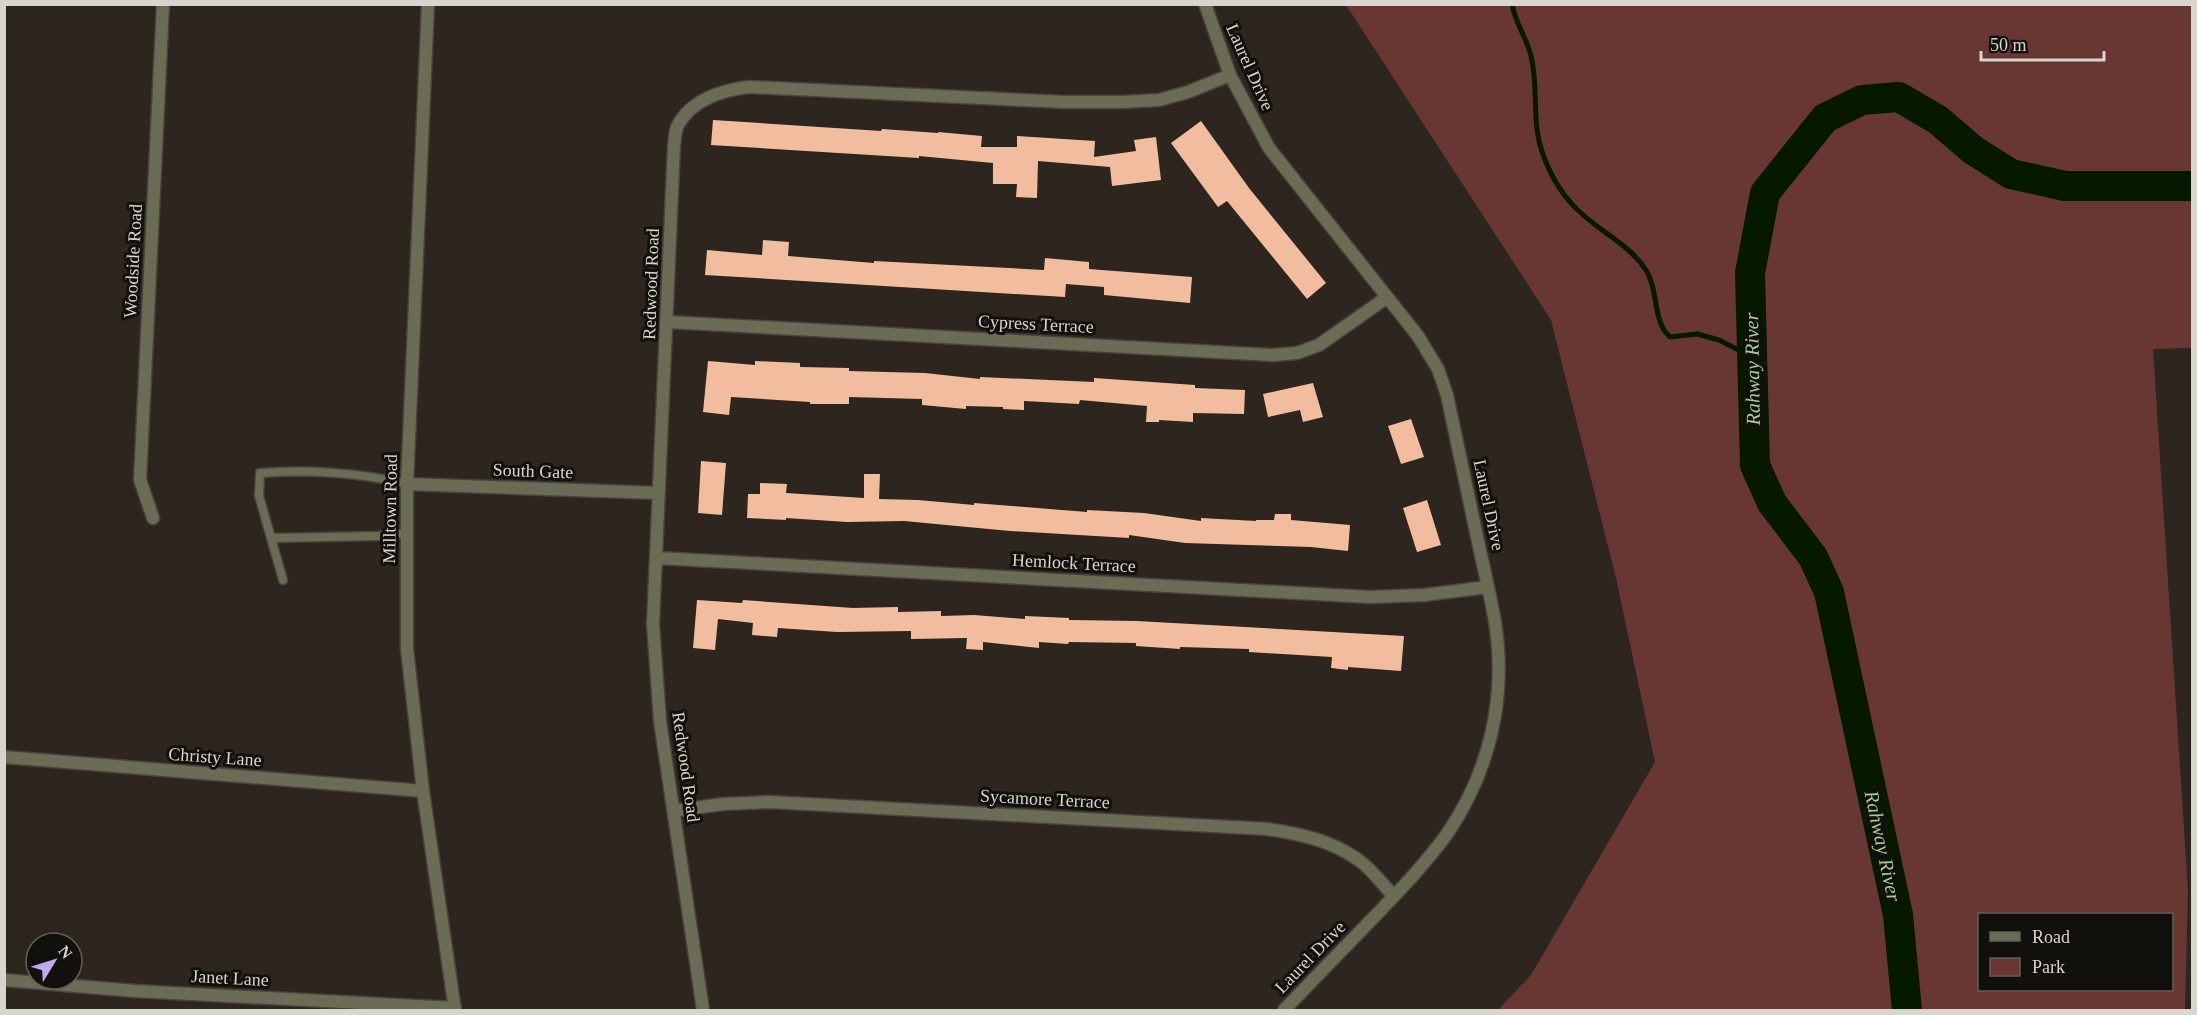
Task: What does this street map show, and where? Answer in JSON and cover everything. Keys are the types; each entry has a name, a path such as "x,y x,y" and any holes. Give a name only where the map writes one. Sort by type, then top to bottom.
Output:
{"street":[{"name":"Woodside Road","path":"153,518 140,480 163,4"},
{"name":"Milltown Road","path":"428,4 407,484 407,649 423,791 455,1009"},
{"name":"Laurel Drive","path":"1205,4 1230,75 1269,148 1418,336 1438,369 1446,395 1495,624 1497,694 1488,752 1479,776 1447,834 1394,896 1284,1011"},
{"name":"Redwood Road","path":"703,1011 660,721 653,624 674,146 677,128 700,102 715,94 749,87 1066,102 1123,102 1159,100 1188,92 1230,75"},
{"name":"Cypress Terrace","path":"668,322 1273,355 1297,353 1319,345 1386,298"},
{"name":"South Gate","path":"407,484 658,493"},
{"name":"Hemlock Terrace","path":"657,558 1370,597 1424,595 1488,587"},
{"name":"Christy Lane","path":"4,757 423,791"},
{"name":"Sycamore Terrace","path":"673,811 723,804 770,802 1268,829 1303,834 1328,842 1359,860 1394,896"},
{"name":"Janet Lane","path":"4,980 135,991 455,1009"}],"lane":[{"path":"283,580 260,496 260,473 292,470 381,478 407,484"},
{"path":"272,538 377,536 407,533"}],"green space":[{"path":"1346,5 2192,5 2192,348 2153,349 2188,891 2185,1010 1498,1010 1531,975 1655,762 1616,578 1551,320"}],"building":[{"path":"713,120 982,136 981,147 1017,147 1017,136 1095,141 1094,157 1136,151 1134,140 1156,137 1161,180 1112,186 1110,167 1038,161 1037,198 1016,197 1017,184 993,184 993,163 919,156 919,158 711,145"},
{"path":"1201,121 1249,188 1326,283 1307,299 1227,201 1218,207 1171,143"},
{"path":"763,240 789,242 788,256 874,263 874,261 1044,270 1045,258 1089,262 1089,269 1192,277 1190,303 1104,295 1104,287 1066,284 1065,297 705,275 707,250 762,255"},
{"path":"708,361 755,365 755,361 800,363 800,367 925,373 980,379 980,377 1094,382 1094,378 1195,385 1195,388 1245,390 1244,414 1193,413 1193,422 1159,420 1159,422 1146,422 1147,406 1080,400 1079,404 1024,401 1024,410 1003,409 1003,407 966,406 966,409 922,405 922,399 849,397 849,404 810,404 810,402 731,397 729,415 703,412"},
{"path":"1313,383 1323,417 1303,422 1300,410 1268,417 1263,394"},
{"path":"1411,419 1424,457 1401,464 1388,426"},
{"path":"701,461 726,463 722,515 698,513"},
{"path":"864,474 880,474 879,499 974,505 974,503 1087,512 1087,510 1144,513 1201,521 1201,518 1274,520 1275,514 1291,514 1291,520 1350,525 1348,551 1311,547 1185,543 1129,535 1129,538 1010,531 904,521 847,522 747,518 748,494 760,494 760,483 787,484 786,493 864,498"},
{"path":"1427,500 1441,545 1417,552 1403,508"},
{"path":"697,600 742,603 743,600 853,608 898,607 898,612 941,611 941,616 974,615 1025,619 1025,616 1404,636 1401,671 1331,668 1332,657 1249,652 1249,649 1180,647 1180,649 1136,646 1136,643 1069,642 1068,644 1039,642 1039,648 983,642 983,650 966,649 967,638 911,639 911,631 837,632 778,628 777,637 752,635 753,623 718,619 715,650 693,648"}],"waterway":[{"path":"1512,4 1533,65 1539,139 1549,169 1559,187 1580,212 1620,243 1646,270 1653,287 1660,323 1670,337 1697,334 1719,340 1752,357"},
{"name":"Rahway River","path":"1907,1010 1898,915 1829,592 1813,557 1772,503 1755,465 1750,273 1765,193 1825,118 1862,100 1899,97 1938,120 1973,150 2011,174 2065,186 2192,186"}]}
